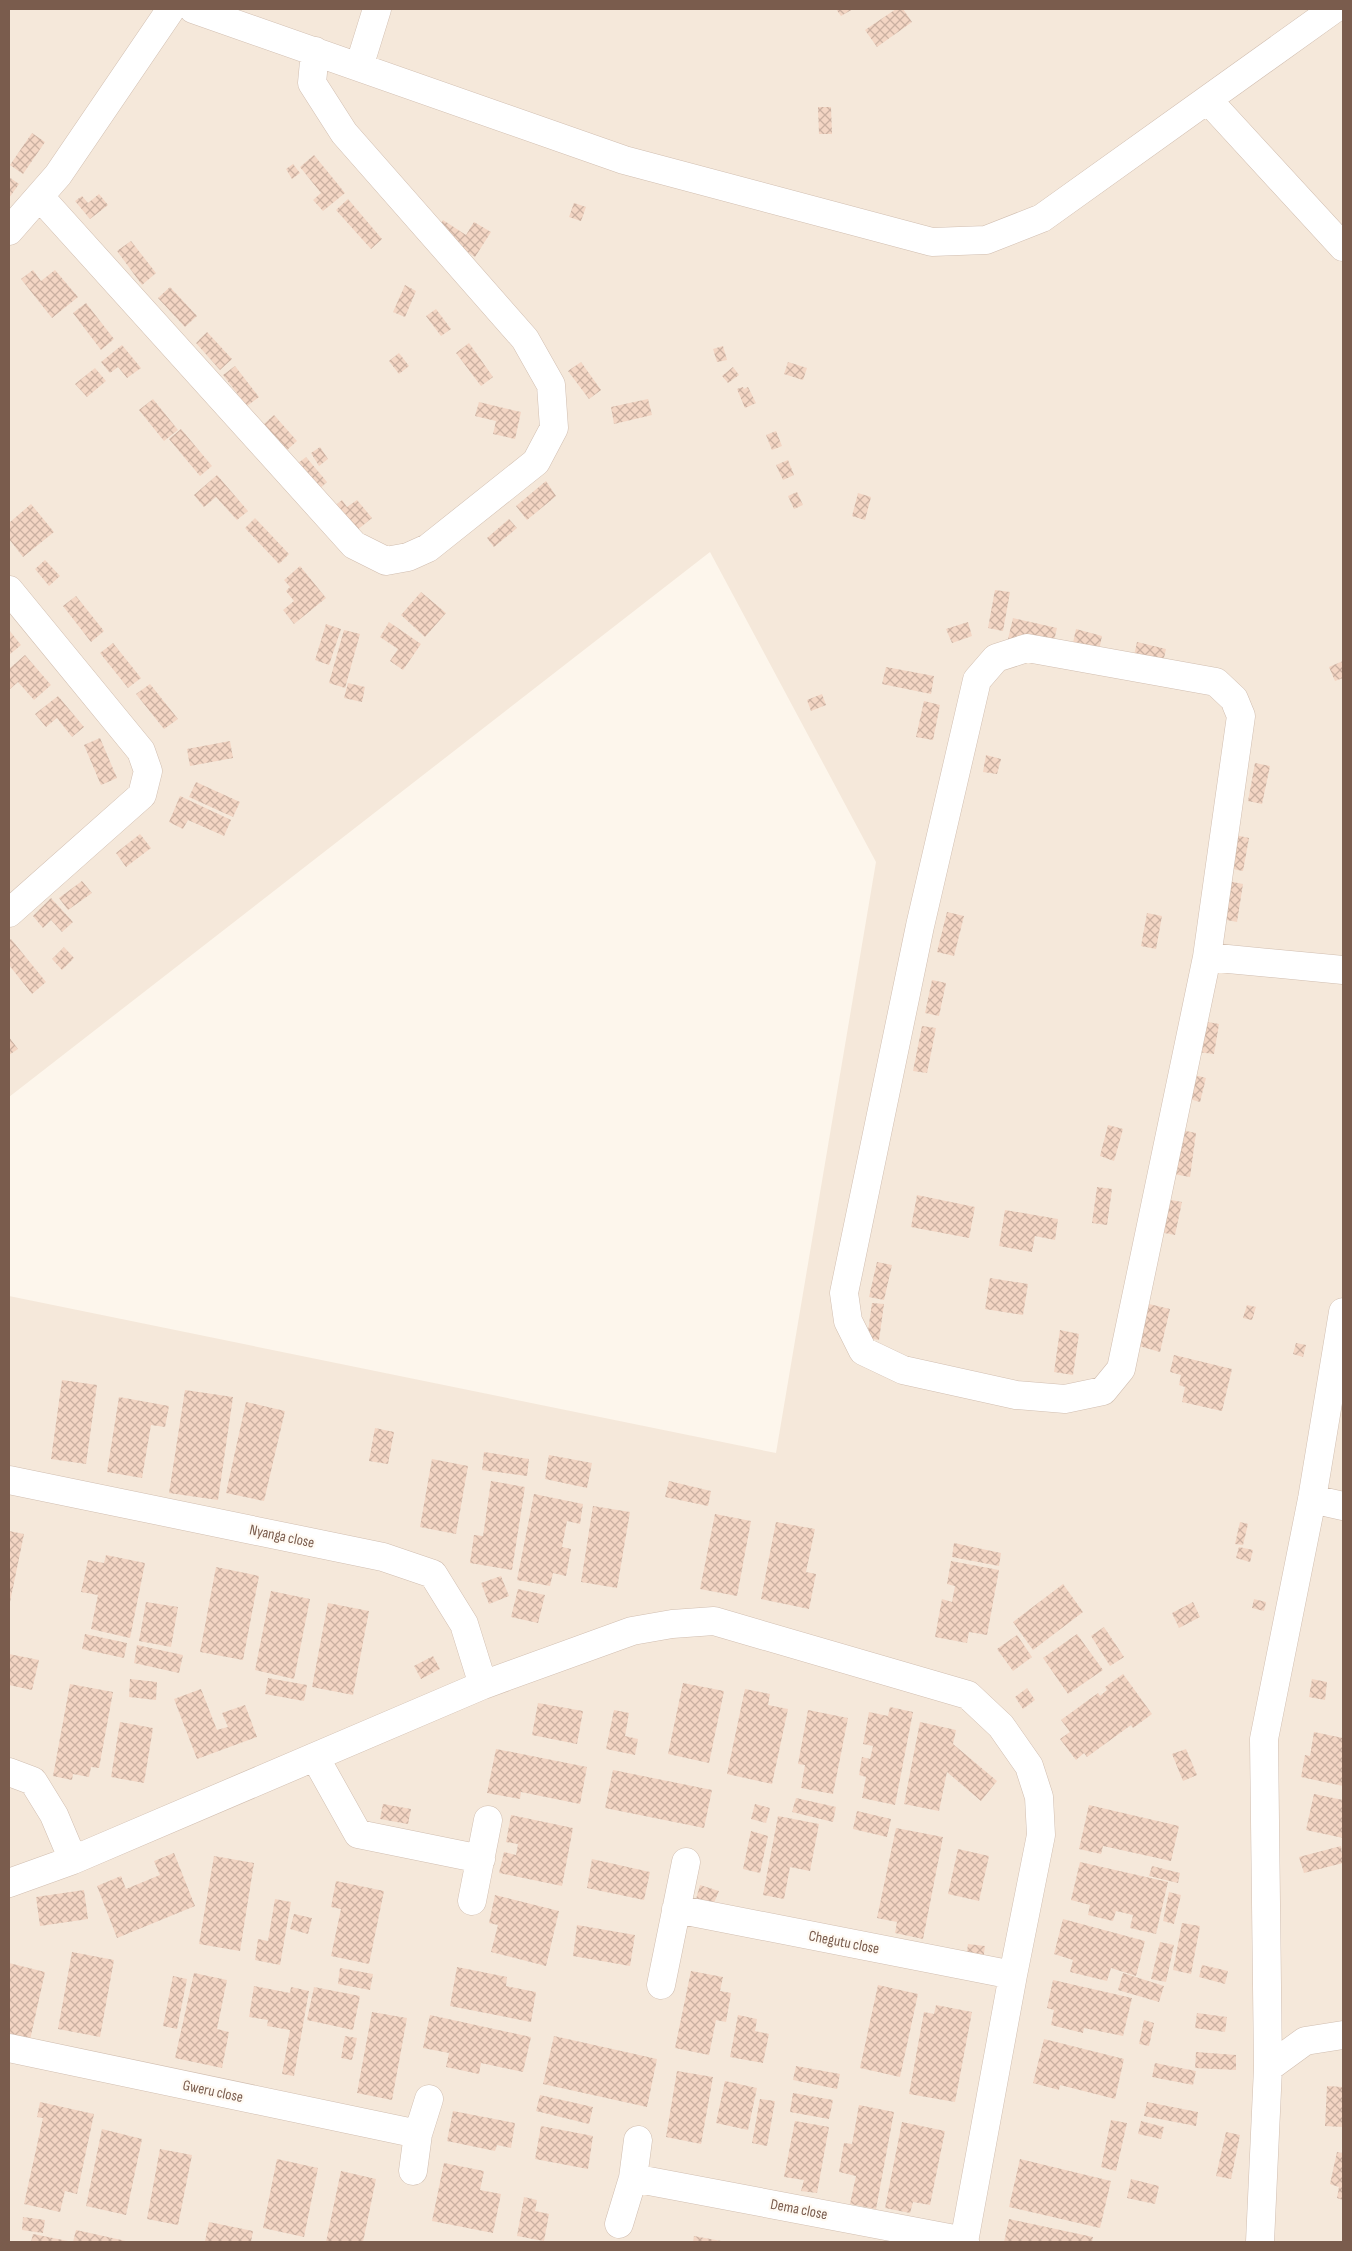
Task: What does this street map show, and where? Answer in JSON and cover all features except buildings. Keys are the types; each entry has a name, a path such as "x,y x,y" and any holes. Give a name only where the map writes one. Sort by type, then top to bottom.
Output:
{"street":[{"path":"9,231 63,168 171,9"},
{"path":"193,9 316,50 359,67 624,160 932,242 986,240 1042,218 1334,9"},
{"path":"359,67 377,9"},
{"path":"40,197 354,545 386,561 408,557 428,548 536,462 554,428 552,385 525,339 344,133 312,83 316,50"},
{"path":"1208,100 1343,247"},
{"path":"9,590 141,751 148,772 142,795 9,913"},
{"path":"1027,648 1216,682 1234,699 1241,716 1207,957 1121,1369 1103,1390 1065,1399 1016,1395 903,1370 863,1351 848,1321 844,1293 920,926 977,680 996,658 1027,648"},
{"path":"1207,957 1343,970"},
{"path":"1260,2242 1268,2068 1264,1739 1312,1499 1343,1312"},
{"name":"Nyanga close","path":"9,1480 383,1557 433,1574 464,1624 483,1685"},
{"path":"1312,1499 1343,1506"},
{"path":"9,1883 73,1860 483,1685 632,1631 672,1624 714,1621 936,1684 968,1695 1001,1726 1029,1766 1039,1797 1041,1835 964,2242"},
{"path":"315,1757 358,1834 481,1859"},
{"path":"9,1772 33,1781 54,1815 73,1860"},
{"path":"472,1901 488,1820"},
{"path":"661,1985 686,1862"},
{"name":"Chegutu close","path":"676,1909 1013,1975"},
{"path":"1268,2068 1305,2040 1343,2036"},
{"name":"Gweru close","path":"9,2048 418,2134"},
{"path":"413,2170 418,2134 429,2099"},
{"path":"619,2224 633,2178 638,2140"},
{"name":"Dema close","path":"633,2178 964,2242"}],"shaded area":[{"path":"9,9 1343,9 1343,2242 9,2242 9,1296 776,1453 876,862 710,552 9,1097"}]}
